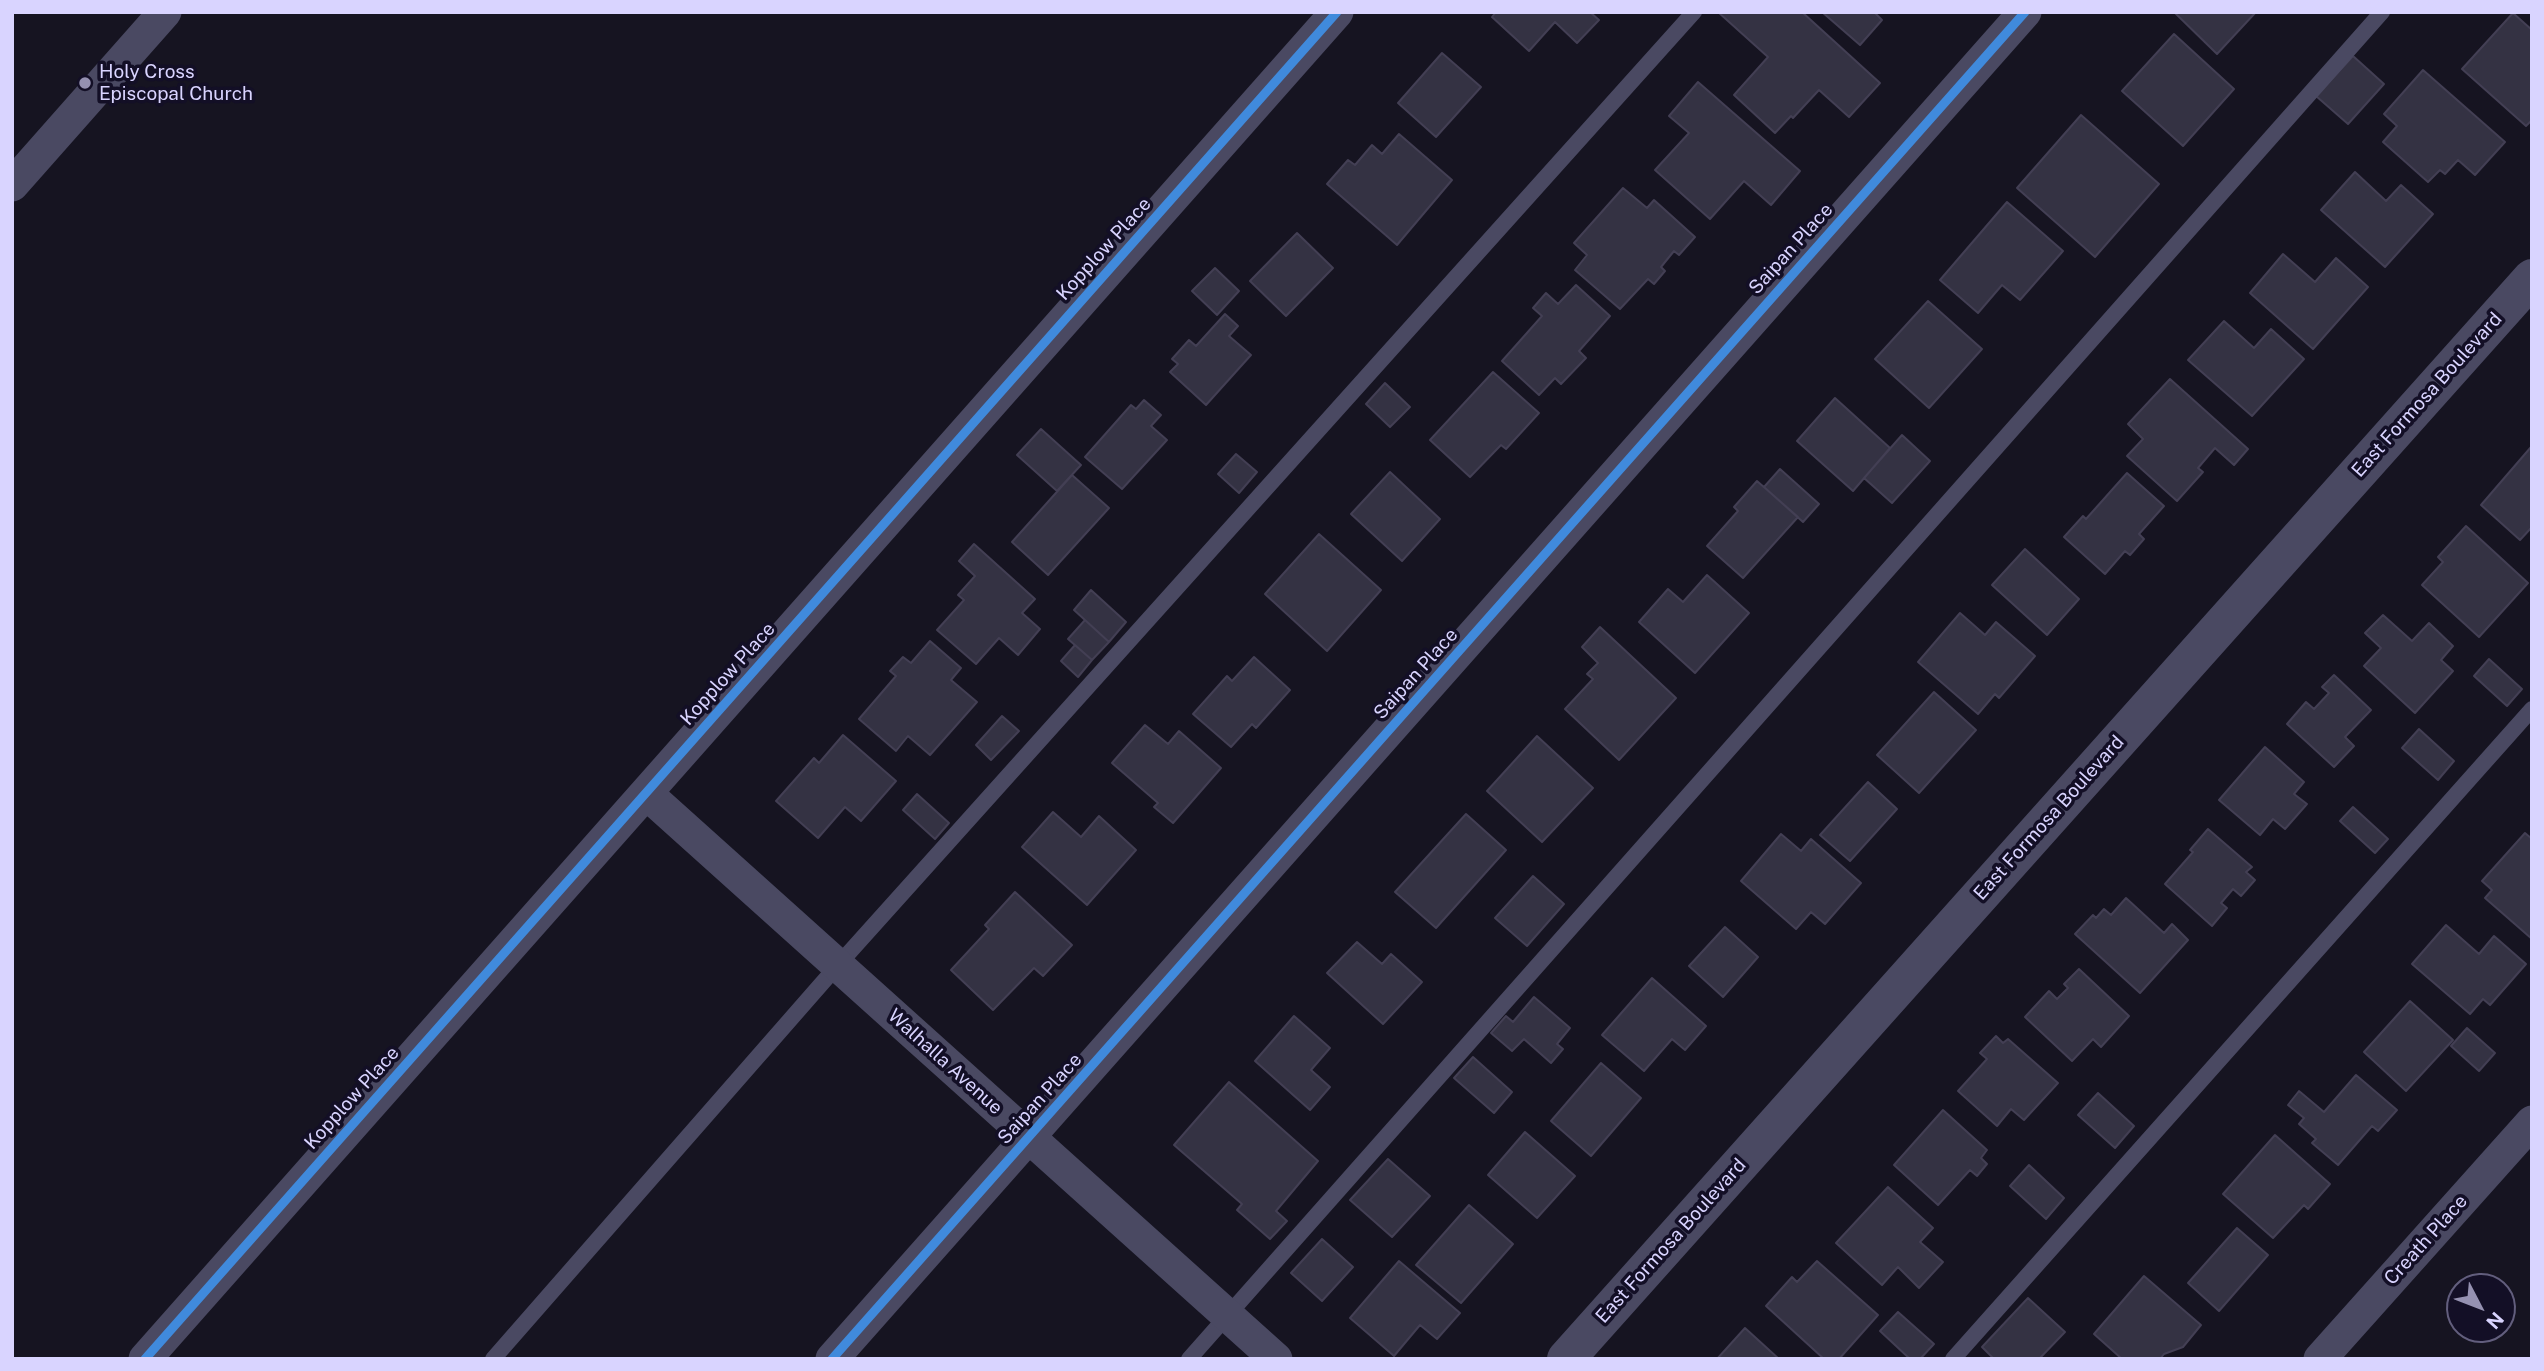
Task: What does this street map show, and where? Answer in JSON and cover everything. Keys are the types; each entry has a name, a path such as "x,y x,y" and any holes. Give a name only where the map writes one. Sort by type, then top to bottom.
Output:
{"street":[{"path":"12,186 165,12"},
{"name":"Kopplow Place","path":"145,1359 1337,12"},
{"name":"Saipan Place","path":"832,1359 2025,12"},
{"name":"East Formosa Boulevard","path":"1566,1359 2532,278"},
{"name":"Walhalla Avenue","path":"646,793 1276,1359"},
{"name":"Creath Place","path":"2320,1359 2532,1122"}],"lane":[{"path":"493,1359 838,965 1694,12"},
{"path":"1189,1359 2382,12"},
{"path":"1953,1359 2532,709"}],"building":[{"path":"1496,12 1590,12 1599,20 1577,43 1555,22 1529,51 1492,17"},
{"path":"1718,12 1802,12 1880,83 1849,117 1819,90 1775,133 1734,95 1768,57"},
{"path":"1822,12 1874,12 1882,20 1860,45"},
{"path":"2174,12 2256,12 2217,54"},
{"path":"2513,13 2532,30 2532,120 2526,126 2462,69"},
{"path":"2174,34 2234,89 2183,146 2122,91"},
{"path":"1442,53 1481,87 1436,137 1398,103"},
{"path":"2353,56 2384,84 2348,124 2316,96"},
{"path":"2423,70 2505,142 2475,175 2458,160 2445,174 2440,170 2428,182 2383,142 2397,126 2384,114"},
{"path":"1698,82 1800,171 1771,205 1744,181 1710,219 1655,170 1689,133 1669,116"},
{"path":"2081,115 2159,184 2095,257 2017,188"},
{"path":"1399,134 1452,180 1397,245 1327,184 1348,160 1355,165 1372,145 1382,154"},
{"path":"2355,172 2386,201 2401,185 2433,214 2385,267 2321,210"},
{"path":"1623,188 1647,208 1654,200 1695,237 1679,255 1674,251 1661,267 1665,271 1654,284 1648,279 1620,309 1575,270 1587,255 1574,243"},
{"path":"2007,202 2063,251 2020,300 2002,285 1978,313 1940,280"},
{"path":"1297,233 1333,268 1286,316 1250,281"},
{"path":"2283,254 2315,282 2336,258 2368,287 2313,349 2250,293"},
{"path":"1215,268 1239,291 1217,315 1192,291"},
{"path":"1576,285 1610,316 1579,351 1586,358 1561,384 1555,378 1539,395 1502,361 1542,316 1533,308 1546,293 1558,304"},
{"path":"1928,301 1982,349 1929,408 1875,359"},
{"path":"1225,314 1238,326 1229,336 1251,355 1206,405 1170,372 1178,364 1172,359 1189,340 1196,346"},
{"path":"2224,321 2254,348 2271,329 2304,359 2252,416 2188,360"},
{"path":"1493,372 1539,413 1506,449 1501,445 1470,477 1430,440"},
{"path":"2170,379 2248,449 2234,465 2215,448 2198,468 2203,472 2177,501 2127,456 2143,439 2128,424"},
{"path":"1385,383 1410,407 1390,427 1366,404"},
{"path":"1835,398 1890,448 1853,491 1797,441"},
{"path":"1144,400 1161,415 1151,426 1167,440 1122,489 1085,457 1131,405 1136,409"},
{"path":"1041,429 1081,465 1057,491 1017,455"},
{"path":"1902,435 1930,461 1892,503 1864,478"},
{"path":"2531,447 2532,527 2520,540 2481,505"},
{"path":"1236,454 1257,472 1239,493 1218,474"},
{"path":"1780,469 1819,504 1803,522 1764,487"},
{"path":"1390,472 1440,519 1402,561 1351,514"},
{"path":"2127,473 2164,506 2139,534 2144,539 2130,555 2125,551 2105,574 2064,537 2083,516 2086,519"},
{"path":"1072,475 1109,508 1048,575 1012,542"},
{"path":"1757,481 1798,517 1743,578 1707,546 1738,511 1734,507"},
{"path":"2466,526 2528,583 2479,637 2422,585 2443,562 2438,557"},
{"path":"1319,534 1381,590 1327,651 1265,594"},
{"path":"974,544 1035,599 1022,613 1040,629 1018,655 999,638 976,664 937,630 964,600 958,595 975,576 959,561"},
{"path":"2025,549 2079,599 2047,635 1992,585"},
{"path":"1707,575 1749,613 1695,673 1639,622 1668,589 1683,602"},
{"path":"1091,590 1126,622 1109,642 1074,610"},
{"path":"1960,613 1985,635 1996,622 2035,656 1999,698 1995,694 1978,714 1918,662"},
{"path":"2383,615 2412,641 2429,623 2453,646 2441,660 2453,671 2415,713 2364,666 2381,648 2365,633"},
{"path":"1085,620 1109,642 1092,660 1068,639"},
{"path":"1600,627 1676,698 1619,760 1565,709 1593,679 1587,674 1598,663 1582,647"},
{"path":"930,641 961,668 951,680 977,702 930,755 908,736 896,751 859,719 896,676 890,671 903,657 911,663"},
{"path":"1075,645 1092,660 1078,677 1061,661"},
{"path":"1254,657 1290,690 1256,728 1252,724 1231,747 1193,714 1227,676 1232,681"},
{"path":"2489,659 2522,689 2507,706 2474,676"},
{"path":"2334,675 2371,710 2345,737 2354,746 2334,767 2287,724 2306,702 2314,709 2329,693 2322,687"},
{"path":"1934,692 1976,730 1919,793 1877,755"},
{"path":"1002,716 1019,731 991,760 976,745"},
{"path":"1145,725 1168,744 1179,731 1221,768 1173,823 1154,807 1158,803 1112,763"},
{"path":"2419,729 2454,761 2438,780 2402,748"},
{"path":"843,735 896,781 861,821 845,807 818,838 776,801 814,758 819,763"},
{"path":"1537,736 1593,788 1542,842 1487,791"},
{"path":"2265,747 2304,782 2294,794 2307,804 2285,829 2273,819 2260,835 2219,800"},
{"path":"1868,782 1897,809 1850,861 1820,835"},
{"path":"917,794 949,823 935,839 903,810"},
{"path":"2353,807 2388,839 2375,853 2340,821"},
{"path":"1053,812 1081,837 1099,816 1136,850 1087,905 1022,847"},
{"path":"1466,814 1506,850 1436,928 1395,892"},
{"path":"2208,829 2252,867 2246,872 2255,880 2241,896 2233,889 2221,903 2227,908 2212,926 2165,884 2193,852 2190,850"},
{"path":"2525,833 2532,839 2532,939 2485,898 2492,890 2482,881"},
{"path":"1781,834 1801,851 1811,839 1861,883 1825,924 1811,912 1796,929 1741,881"},
{"path":"1533,876 1564,904 1527,946 1495,918"},
{"path":"1015,892 1072,945 1043,976 1034,968 993,1010 951,970 989,929 985,925"},
{"path":"2126,898 2164,933 2172,924 2188,940 2140,993 2075,934 2093,915 2096,918 2104,909 2111,915"},
{"path":"2446,925 2479,954 2494,936 2526,964 2490,1005 2483,999 2470,1014 2412,964"},
{"path":"1725,927 1758,957 1723,997 1689,966"},
{"path":"1357,942 1382,964 1391,954 1422,982 1383,1024 1327,973"},
{"path":"2079,969 2129,1016 2101,1047 2093,1039 2072,1061 2025,1017 2049,991 2057,999 2068,988 2064,984"},
{"path":"1652,978 1706,1026 1685,1050 1672,1039 1644,1071 1602,1035"},
{"path":"1534,997 1570,1028 1557,1044 1563,1049 1551,1063 1524,1039 1512,1051 1491,1033 1506,1016 1513,1022"},
{"path":"2410,1001 2453,1040 2406,1091 2364,1052"},
{"path":"1294,1016 1330,1048 1311,1070 1330,1087 1310,1110 1255,1061"},
{"path":"2467,1028 2495,1053 2479,1071 2451,1046"},
{"path":"1996,1036 2003,1043 2008,1039 2058,1083 2024,1120 2011,1109 1997,1126 1958,1091 1987,1059 1980,1053"},
{"path":"1473,1057 1512,1092 1494,1113 1454,1078"},
{"path":"1601,1063 1641,1098 1591,1156 1551,1121"},
{"path":"2356,1075 2397,1110 2378,1131 2372,1126 2338,1165 2312,1143 2316,1139 2299,1124 2304,1118 2288,1105 2299,1091 2324,1112"},
{"path":"1229,1082 1318,1161 1276,1211 1287,1221 1270,1239 1237,1210 1242,1204 1174,1145"},
{"path":"2098,1093 2134,1126 2115,1148 2078,1115"},
{"path":"1943,1110 1987,1150 1981,1158 1987,1164 1977,1176 1970,1170 1938,1205 1894,1165"},
{"path":"1525,1132 1575,1176 1537,1218 1488,1175"},
{"path":"2275,1135 2330,1184 2308,1209 2304,1205 2273,1238 2223,1194"},
{"path":"1388,1159 1430,1196 1392,1237 1350,1200"},
{"path":"2029,1165 2064,1198 2046,1219 2010,1186"},
{"path":"1888,1187 1933,1228 1920,1242 1943,1262 1919,1288 1898,1267 1882,1285 1836,1243"},
{"path":"1469,1205 1513,1244 1461,1303 1416,1265"},
{"path":"2237,1228 2268,1255 2219,1311 2188,1283"},
{"path":"1322,1239 1353,1267 1322,1301 1291,1273"},
{"path":"1399,1261 1460,1313 1437,1339 1420,1325 1394,1356 1350,1318"},
{"path":"1817,1261 1878,1315 1839,1359 1824,1359 1766,1306 1792,1277 1797,1282"},
{"path":"2144,1276 2201,1325 2183,1347 2164,1354 2160,1359 2122,1359 2094,1334"},
{"path":"2028,1298 2065,1332 2039,1359 1994,1359 1982,1347"},
{"path":"1898,1312 1934,1344 1920,1359 1910,1359 1880,1331"},
{"path":"1745,1328 1779,1359 1717,1359"}],"cycle path":[{"path":"145,1359 1337,12"},
{"path":"832,1359 2025,12"}],"place":[{"name":"Holy Cross Episcopal Church","path":"85,83"}]}
